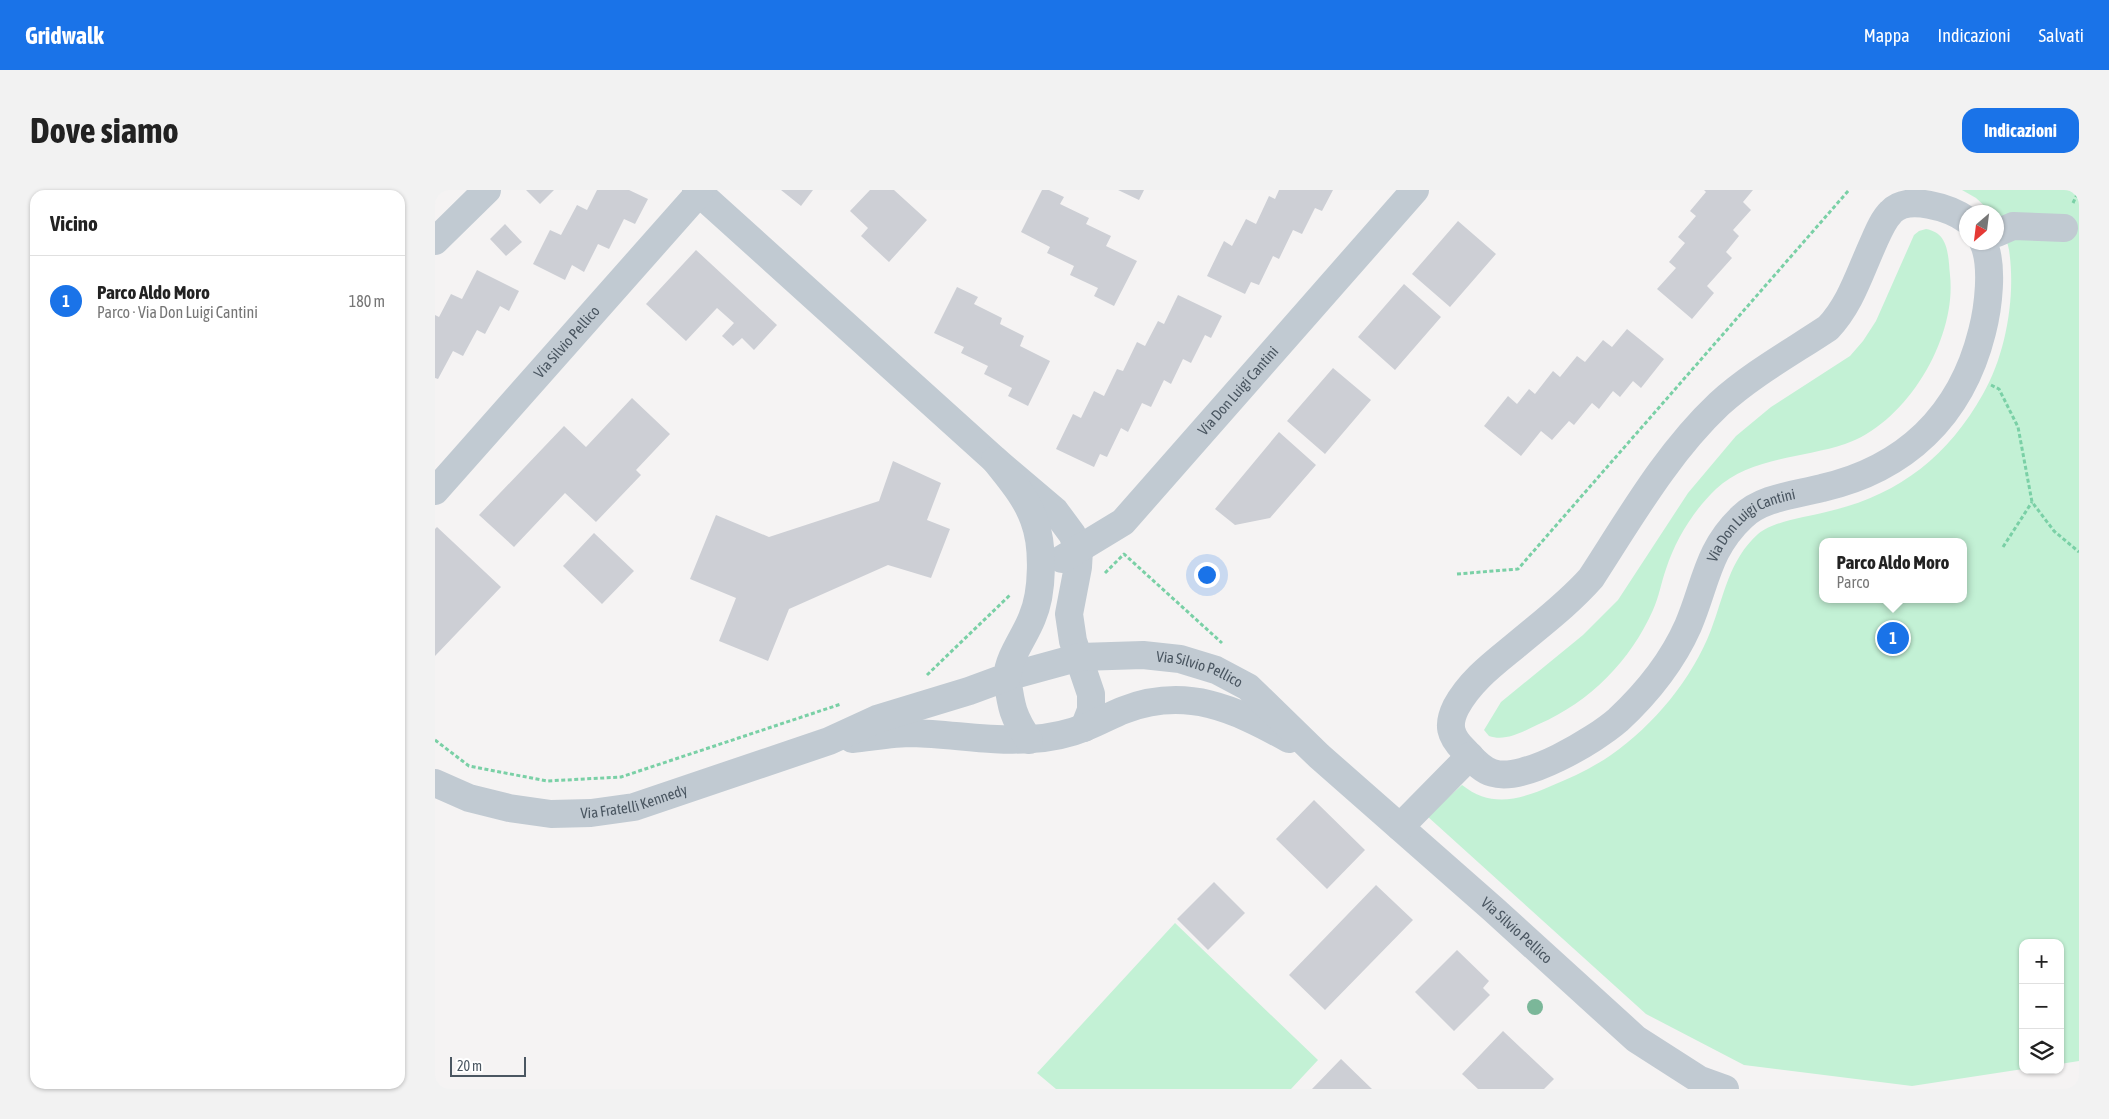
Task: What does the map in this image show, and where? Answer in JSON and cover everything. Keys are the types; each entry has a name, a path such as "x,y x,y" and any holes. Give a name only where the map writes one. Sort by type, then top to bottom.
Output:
{"street":[{"path":"435,241 487,190"},
{"name":"Via Don Luigi Cantini","path":"1041,563 1059,560 1079,550 1123,522 1415,190"},
{"name":"Via Silvio Pellico","path":"435,491 698,192 1055,512 1072,534 1079,550"},
{"name":"Via Don Luigi Cantini","path":"1959,214 1938,198 1920,204 1902,206 1892,211 1877,236 1853,290 1837,318 1828,328 1752,378 1712,411 1661,472 1586,583 1561,608 1478,676 1460,700 1450,724 1450,731 1456,741 1470,756 1491,773 1507,775 1529,769 1559,757 1604,731 1636,702 1668,663 1689,623 1714,554 1744,515 1753,508 1770,501 1841,484 1863,476 1894,460 1929,431 1949,406 1968,374 1981,336 1986,311 1988,262 1985,250"},
{"path":"2004,230 2013,226 2064,228"},
{"name":"Via Silvio Pellico","path":"995,460 1019,491 1035,521 1041,563 1034,614 1025,637 1008,663 1007,677 1011,711 1029,740"},
{"path":"1071,732 1091,710 1091,694 1073,641 1069,614 1078,568 1079,550"},
{"name":"Via Silvio Pellico","path":"1007,677 1080,657 1143,655 1180,659 1216,670 1248,688 1274,710 1319,756 1493,909 1636,1039 1700,1080 1725,1089"},
{"name":"Via Fratelli Kennedy","path":"435,783 469,798 509,808 551,814 591,813 634,807 829,741 877,719 969,691 1007,677"},
{"name":"Via Silvio Pellico","path":"1071,732 1124,710 1151,702 1181,700 1211,703 1248,716 1319,756"},
{"name":"Via Fratelli Kennedy","path":"829,741 912,733 1029,740 1071,732"},
{"path":"1400,827 1470,756"}],"path":[{"path":"1457,574 1518,569 1849,190"},
{"path":"1968,374 1999,389 2018,427 2032,502 2054,531 2079,552"},
{"path":"2003,547 2032,502"}],"green space":[{"path":"1962,190 2079,190 2079,1061 2064,1063 2064,939 2019,939 2019,1070 1912,1086 1744,1065 1646,1014 1427,816 1462,785 1484,797 1494,799 1516,798 1566,780 1611,755 1657,715 1682,683 1703,648 1740,555 1758,534 1772,526 1790,520 1852,505 1875,496 1897,485 1918,471 1936,455 1969,417 1983,394 1998,361 2010,305 2011,268 2008,245 2004,235 2004,205 1984,205"},
{"path":"1926,229 1934,231 1939,235 1946,246 1949,260 1950,299 1945,325 1936,351 1923,375 1907,398 1889,418 1868,433 1845,444 1761,464 1730,478 1716,489 1693,516 1680,536 1666,569 1655,605 1644,628 1633,646 1607,678 1558,715 1515,735 1502,738 1489,736 1484,730 1501,702 1583,635 1618,600 1688,493 1736,436 1771,407 1850,356 1863,341 1876,321 1914,235"},
{"path":"1175,923 1318,1060 1291,1089 1056,1089 1037,1073"}],"building":[{"path":"526,190 554,190 540,204"},
{"path":"597,190 629,190 648,199 635,224 624,219 609,249 598,244 584,272 572,265 565,280 533,264 550,230 561,235 577,205 587,210"},
{"path":"781,190 813,190 801,206"},
{"path":"870,190 894,190 927,220 889,262 861,236 868,228 850,211"},
{"path":"1042,190 1049,190 1064,197 1060,204 1089,218 1086,224 1111,236 1106,246 1137,261 1114,306 1094,296 1098,288 1070,275 1074,266 1047,253 1050,247 1021,232"},
{"path":"1118,190 1144,190 1139,200"},
{"path":"1279,190 1333,190 1322,211 1315,208 1302,234 1293,230 1279,259 1273,256 1259,285 1251,282 1245,294 1207,276 1224,241 1232,246 1246,219 1256,224 1269,196 1275,199"},
{"path":"1704,190 1753,190 1743,202 1751,210 1733,230 1739,236 1726,252 1732,258 1707,286 1714,293 1692,319 1657,289 1676,268 1669,262 1685,243 1678,237 1696,216 1690,211 1706,192"},
{"path":"1458,221 1496,254 1450,307 1412,274"},
{"path":"505,224 522,242 506,256 490,239"},
{"path":"696,250 777,325 754,350 742,338 733,346 722,336 734,323 717,308 686,341 646,304"},
{"path":"477,270 519,291 509,311 500,306 485,334 477,330 463,356 453,351 438,379 435,378 435,315 439,317 451,294 462,299"},
{"path":"1404,284 1441,317 1395,370 1358,337"},
{"path":"957,287 978,297 974,304 1002,318 1000,324 1024,336 1020,346 1050,361 1028,406 1008,396 1012,388 984,374 988,366 961,353 964,347 934,333"},
{"path":"1178,295 1222,316 1211,338 1205,335 1191,363 1183,359 1171,384 1164,380 1151,407 1142,403 1128,432 1121,428 1107,457 1100,454 1094,467 1056,449 1073,414 1081,418 1094,391 1104,396 1117,369 1123,371 1137,342 1145,346 1158,321 1164,324"},
{"path":"1627,329 1664,359 1641,388 1633,381 1620,397 1613,391 1599,409 1592,403 1574,425 1569,421 1552,440 1541,431 1521,456 1484,426 1508,396 1517,404 1529,389 1535,394 1553,371 1560,377 1577,356 1585,362 1603,340 1612,347"},
{"path":"1333,368 1371,400 1325,454 1287,421"},
{"path":"632,398 670,434 636,470 641,475 596,522 565,493 514,547 479,515 564,426 586,447"},
{"path":"1279,432 1316,465 1270,518 1235,525 1215,509"},
{"path":"893,461 941,483 927,520 950,529 931,578 888,565 789,609 768,661 719,641 736,598 690,579 716,515 769,537 879,501"},
{"path":"437,527 501,587 435,656 435,529"},
{"path":"594,533 634,571 602,604 563,566"},
{"path":"1314,800 1365,850 1327,889 1276,839"},
{"path":"1214,882 1245,913 1208,950 1177,919"},
{"path":"1376,885 1413,920 1325,1010 1289,975"},
{"path":"1457,950 1489,981 1483,988 1490,995 1454,1031 1415,992"},
{"path":"1503,1031 1554,1079 1544,1089 1478,1089 1462,1074"},
{"path":"1341,1059 1372,1089 1312,1089"}],"place":[{"name":"Parco Aldo Moro","path":"1893,638"}]}
